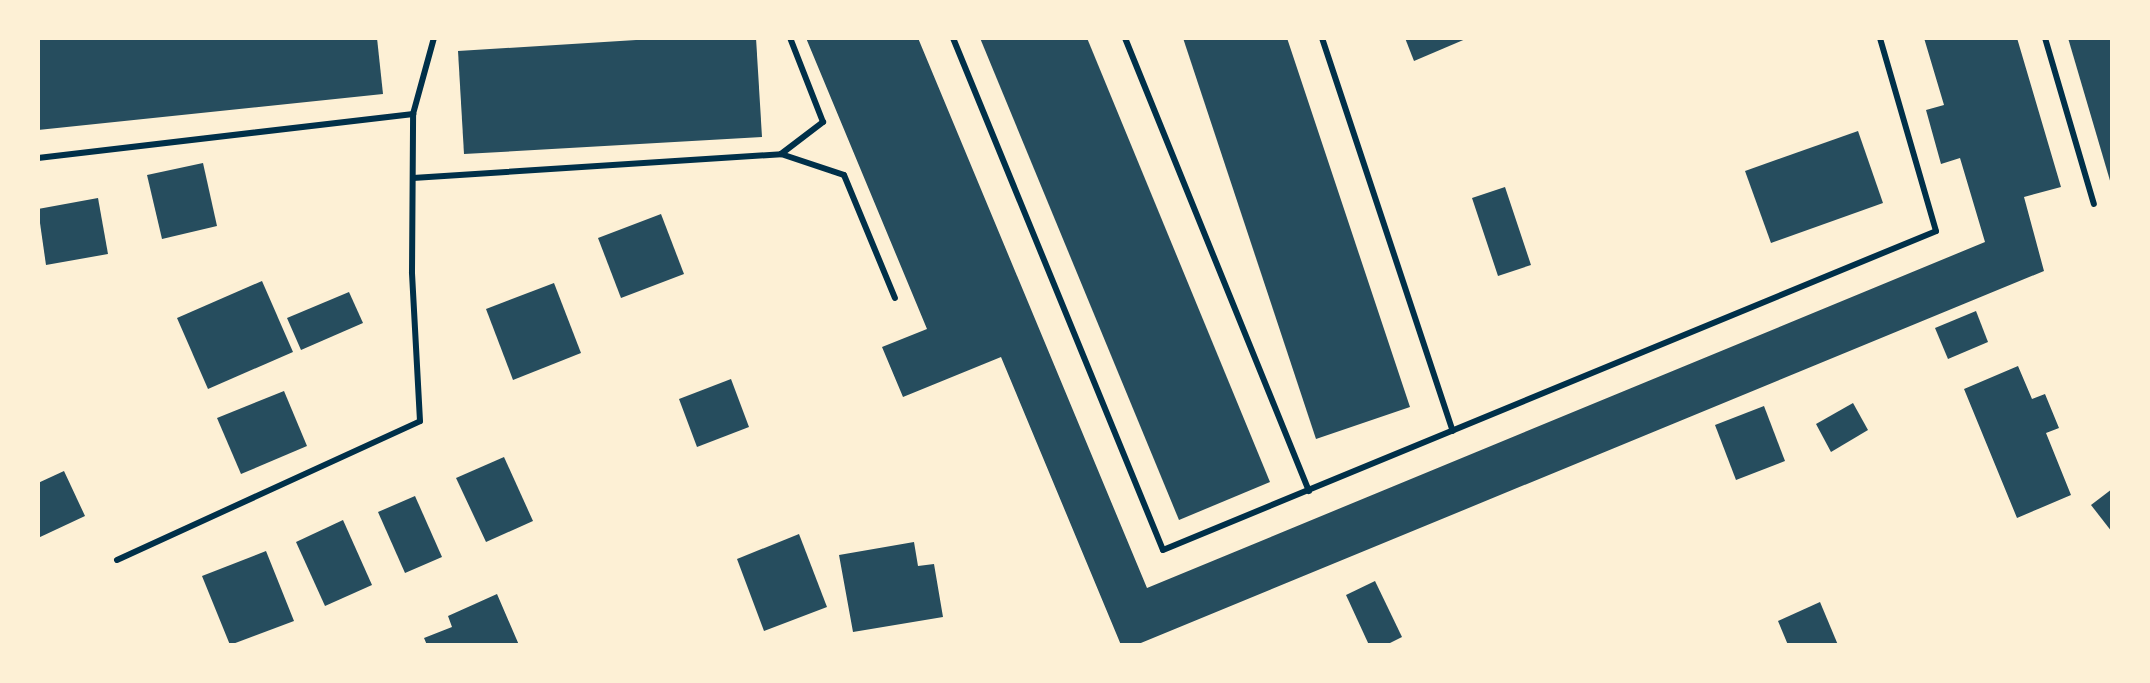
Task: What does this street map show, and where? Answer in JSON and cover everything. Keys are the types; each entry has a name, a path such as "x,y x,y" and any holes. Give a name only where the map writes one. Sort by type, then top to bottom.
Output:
{"lane":[{"path":"117,560 420,421 413,114 434,38"},
{"path":"781,154 823,122 790,38"},
{"path":"953,38 1163,550 1936,231 1880,38"},
{"path":"1125,38 1309,491"},
{"path":"1322,38 1453,431"},
{"path":"2045,38 2094,204"},
{"path":"38,158 413,114"},
{"path":"413,178 781,154 844,175 895,298"}],"building":[{"path":"38,38 377,38 383,94 38,130"},
{"path":"668,38 756,38 762,137 464,154 458,51"},
{"path":"806,38 918,38 1147,588 1985,242 1960,158 1941,164 1926,110 1944,105 1924,38 2017,38 2061,187 2024,197 2044,271 1136,645 1121,645 1001,357 903,397 882,347 927,329"},
{"path":"980,38 1087,38 1270,482 1179,520"},
{"path":"1183,38 1287,38 1410,407 1316,439"},
{"path":"1405,38 1468,38 1414,61"},
{"path":"2068,38 2112,38 2112,184 2111,184"},
{"path":"1858,131 1883,203 1771,243 1745,171"},
{"path":"203,163 217,226 162,239 147,175"},
{"path":"1505,187 1531,265 1498,276 1472,198"},
{"path":"98,198 108,254 46,265 38,209"},
{"path":"661,214 684,274 621,298 598,238"},
{"path":"262,281 293,352 208,389 177,318"},
{"path":"554,283 581,353 513,380 486,309"},
{"path":"349,292 363,323 301,350 287,318"},
{"path":"1976,311 1988,342 1948,359 1935,328"},
{"path":"2018,366 2032,399 2045,394 2059,428 2046,433 2071,495 2017,518 1964,389"},
{"path":"731,379 749,427 697,447 679,399"},
{"path":"284,391 307,446 241,474 217,418"},
{"path":"1853,403 1868,430 1831,452 1816,424"},
{"path":"1764,406 1785,461 1736,480 1715,425"},
{"path":"504,457 533,521 486,542 456,478"},
{"path":"64,471 85,516 38,538 38,483"},
{"path":"2112,489 2112,532 2091,505"},
{"path":"415,496 442,557 405,573 378,512"},
{"path":"343,520 372,585 325,606 296,542"},
{"path":"799,534 827,607 764,631 737,559"},
{"path":"914,542 918,566 934,564 943,617 853,632 839,555"},
{"path":"266,551 294,621 230,645 202,576"},
{"path":"1375,581 1402,637 1386,645 1369,645 1346,595"},
{"path":"497,594 519,645 427,645 424,638 452,627 448,616"},
{"path":"1820,602 1838,645 1788,645 1778,621"}]}
